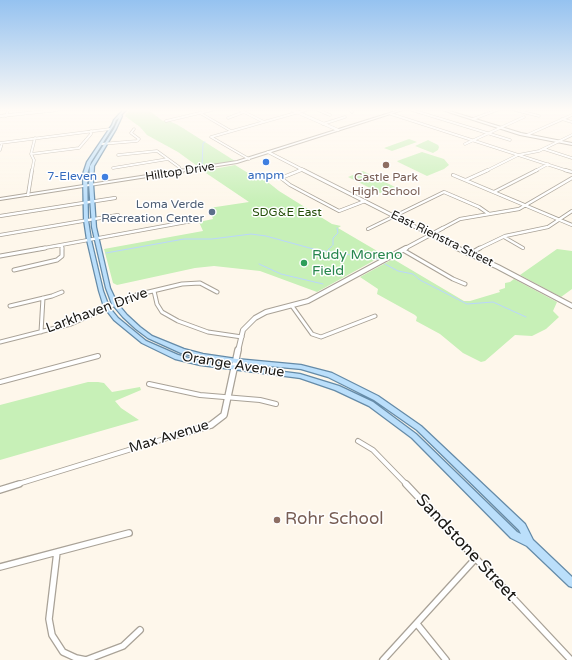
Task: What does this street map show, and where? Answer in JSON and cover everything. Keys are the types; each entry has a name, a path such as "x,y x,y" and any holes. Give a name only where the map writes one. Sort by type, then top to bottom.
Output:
{"main road":[{"name":"Orange Avenue","path":"103,141 87,167 85,174 86,220 89,240 101,290 107,307 116,319 130,332 160,350 200,363 236,365 272,364 301,368 330,375 358,387 395,410 419,428 522,527 530,543"},
{"name":"Orange Avenue","path":"108,141 92,166 91,186 93,219 96,239 108,288 115,304 124,316 138,328 164,344 236,365 300,376 321,382 354,395 371,404 414,436 514,535 530,543 572,583"},
{"name":"Hilltop Drive","path":"0,199 220,166 249,159 304,141"},
{"path":"559,141 572,144"},
{"path":"453,475 460,468"}],"street":[{"path":"0,150 1,143 16,141"},
{"path":"28,195 34,160 31,154 34,141"},
{"path":"31,154 75,149 81,146 85,141"},
{"path":"101,144 132,141"},
{"path":"217,141 249,159"},
{"path":"465,144 472,141 520,154 572,172"},
{"path":"466,180 520,154 536,152 559,141"},
{"path":"544,149 572,158"},
{"path":"118,155 156,151 179,167 182,172"},
{"name":"East Rienstra Street","path":"268,152 469,254 498,267 572,306"},
{"path":"113,168 158,162 168,159"},
{"path":"494,192 548,164"},
{"path":"302,169 281,178 292,186 341,212 365,201"},
{"path":"453,175 572,225"},
{"name":"Max Avenue","path":"0,490 206,427 218,421 224,415 245,328 258,316 266,312 292,306 316,296 460,219 514,210 572,178"},
{"path":"368,230 444,192 479,207 489,214"},
{"path":"0,216 115,198"},
{"path":"469,254 504,237 542,228 560,220 572,211"},
{"path":"0,235 118,215"},
{"path":"0,256 197,220"},
{"path":"504,237 523,248"},
{"path":"14,270 57,260 62,256 62,245"},
{"path":"403,250 453,279 466,284"},
{"name":"Larkhaven Drive","path":"0,342 71,324 136,295 191,283 200,283 217,292"},
{"path":"154,291 156,304 162,312 178,321 208,332 242,337"},
{"path":"10,306 62,292"},
{"path":"41,332 43,298"},
{"path":"292,306 312,334 321,338 375,316"},
{"path":"0,382 98,356"},
{"path":"149,384 200,395 260,400 276,404"},
{"name":"Sandstone Street","path":"358,441 373,450 384,461 572,660"},
{"path":"0,567 129,533"},
{"path":"57,552 49,618 52,635 63,652 76,658 86,660 123,646 140,630"},
{"path":"383,660 476,558"},
{"path":"417,624 446,660"}],"green space":[{"path":"158,141 203,141 235,161 200,168 178,152"},
{"path":"404,141 417,142 392,151 384,148"},
{"path":"430,141 439,147 438,150 433,153 415,146"},
{"path":"422,152 444,159 449,165 444,169 427,176 397,161"},
{"name":"SDG&E East","path":"235,165 253,176 259,175 279,191 332,224 341,226 338,228 384,255 317,292 260,271 214,266 195,268 117,285 113,283 104,249 203,231 199,222 213,219 209,208 249,202 203,171"},
{"path":"363,171 395,187 380,193 348,177"},
{"path":"557,249 572,251 572,289 561,297 520,275"},
{"path":"393,259 464,301 470,301 500,292 499,290 505,288 505,283 514,279 557,302 553,311 559,317 546,329 532,336 515,335 485,361 481,362 463,353 440,334 416,321 417,317 415,315 377,294 378,289 360,277"},
{"path":"88,382 104,383 112,392 140,387 141,390 115,401 121,408 139,420 0,460 0,405"}],"waterway":[{"path":"202,166 203,143 205,142"},
{"path":"333,245 333,238 338,233 337,228"},
{"path":"106,253 184,239 212,239 251,234 266,236 317,250 330,252"},
{"path":"330,252 328,250 332,246"},
{"path":"330,252 378,259"},
{"path":"259,264 281,274 323,284"},
{"path":"385,264 398,271 413,274 420,280 467,304 493,302 526,317"}],"place":[{"name":"ampm","path":"266,162"},
{"name":"Castle Park High School","path":"386,165"},
{"name":"7-Eleven","path":"105,177"},
{"name":"Loma Verde Recreation Center","path":"212,212"},
{"name":"Rudy Moreno Field","path":"304,263"},
{"name":"Rohr School","path":"277,520"}]}
